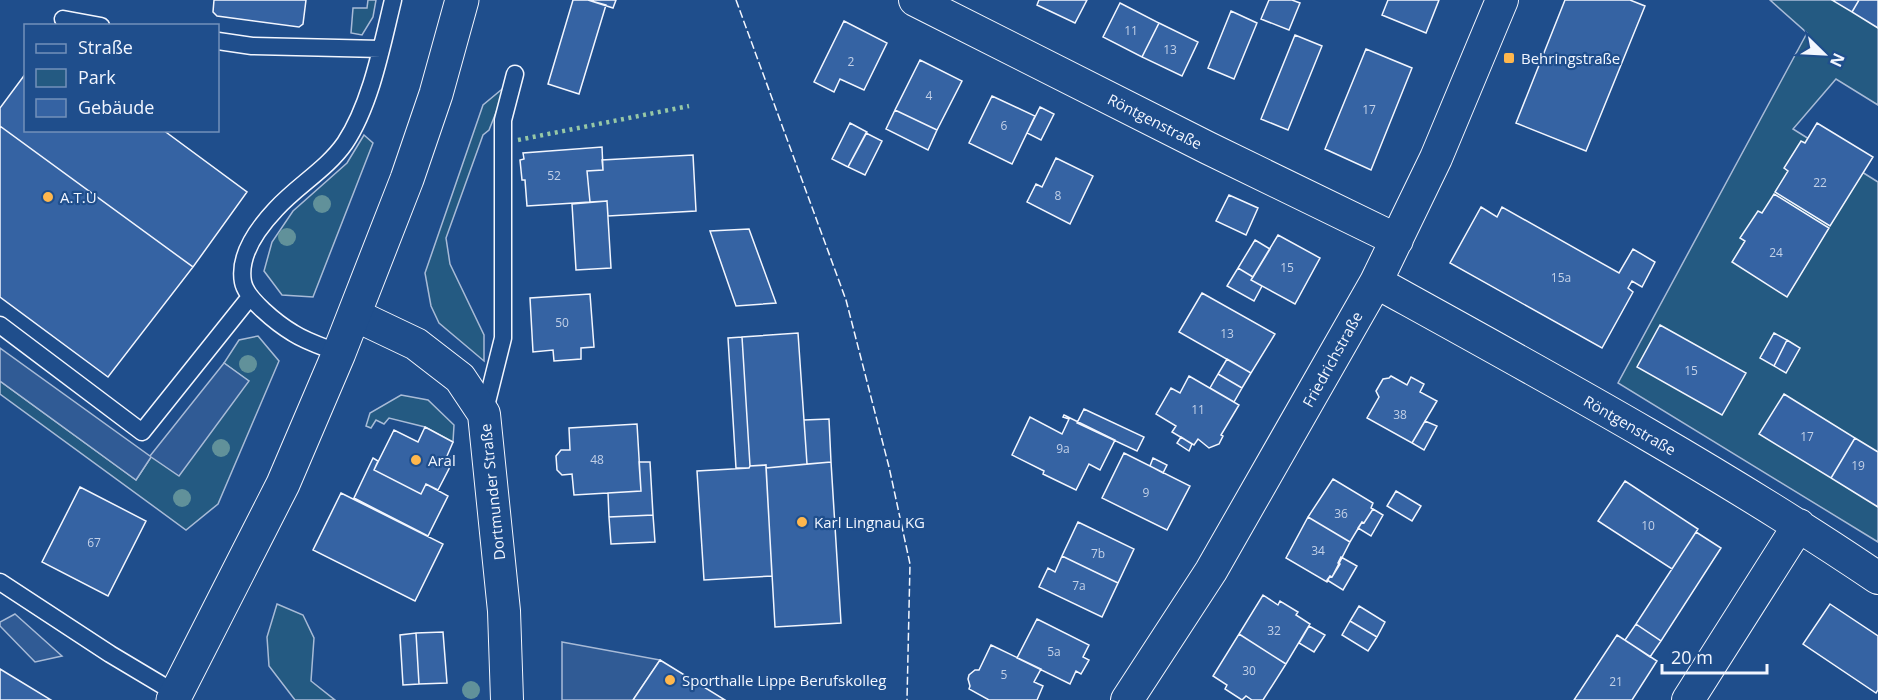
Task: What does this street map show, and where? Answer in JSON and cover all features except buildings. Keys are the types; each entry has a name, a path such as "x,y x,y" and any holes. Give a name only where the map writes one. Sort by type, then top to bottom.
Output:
{"main road":[{"path":"175,697 283,484 355,315 407,179 436,94 462,0"}],"street":[{"name":"Röntgenstraße","path":"915,0 1208,148 1397,240"},
{"name":"Friedrichstraße","path":"1127,700 1210,571 1376,282 1436,158 1502,0"},
{"name":"Röntgenstraße","path":"1376,282 1562,385 1799,525 1878,578"},
{"name":"Dortmunder Straße","path":"355,315 416,344 460,378 484,414 504,610 507,700"},
{"path":"1688,700 1799,525"}],"lane":[{"path":"339,353 294,334 277,322 250,297 243,283 243,267 248,250 259,230 277,208 327,163 345,142 359,116 381,49 393,0"},
{"path":"63,19 90,24"},
{"path":"219,41 252,46 381,49"},
{"path":"484,414 503,338 503,120 515,74"},
{"path":"0,326 142,432 250,297"},
{"path":"0,582 175,697"}],"green space":[{"path":"368,0 376,0 373,17 362,35 351,33 353,8 367,8"},
{"path":"1770,0 1878,0 1878,105 1836,79 1793,129 1878,182 1878,542 1618,383 1807,33"},
{"path":"507,85 489,130 483,135 446,238 450,264 484,335 484,361 439,323 431,306 425,273 483,105"},
{"path":"364,135 373,143 313,297 282,295 264,271 272,242 293,211 347,163"},
{"path":"258,336 279,361 218,504 186,530 0,394 0,381 136,480 151,457 248,381 224,363 239,340"},
{"path":"401,395 428,400 454,425 453,442 425,427 389,418 384,424 376,420 371,428 366,426 370,413"},
{"path":"277,604 303,615 314,638 311,681 335,700 295,700 269,666 267,637"}],"shaded area":[{"path":"0,348 150,456 224,363 249,381 179,476 151,457 136,480 0,381"},
{"path":"15,614 62,656 35,662 0,626 0,622"},
{"path":"562,642 660,660 633,700 562,700"}],"hedge":[{"path":"518,140 689,106"}],"fence":[{"path":"736,0 846,300 889,467 910,564 907,700"}],"place":[{"name":"Behringstraße","path":"1509,58"},
{"name":"A.T.U","path":"48,197"},
{"name":"Aral","path":"416,460"},
{"name":"Karl Lingnau KG","path":"802,522"},
{"name":"Sporthalle Lippe Berufskolleg","path":"670,680"}]}
